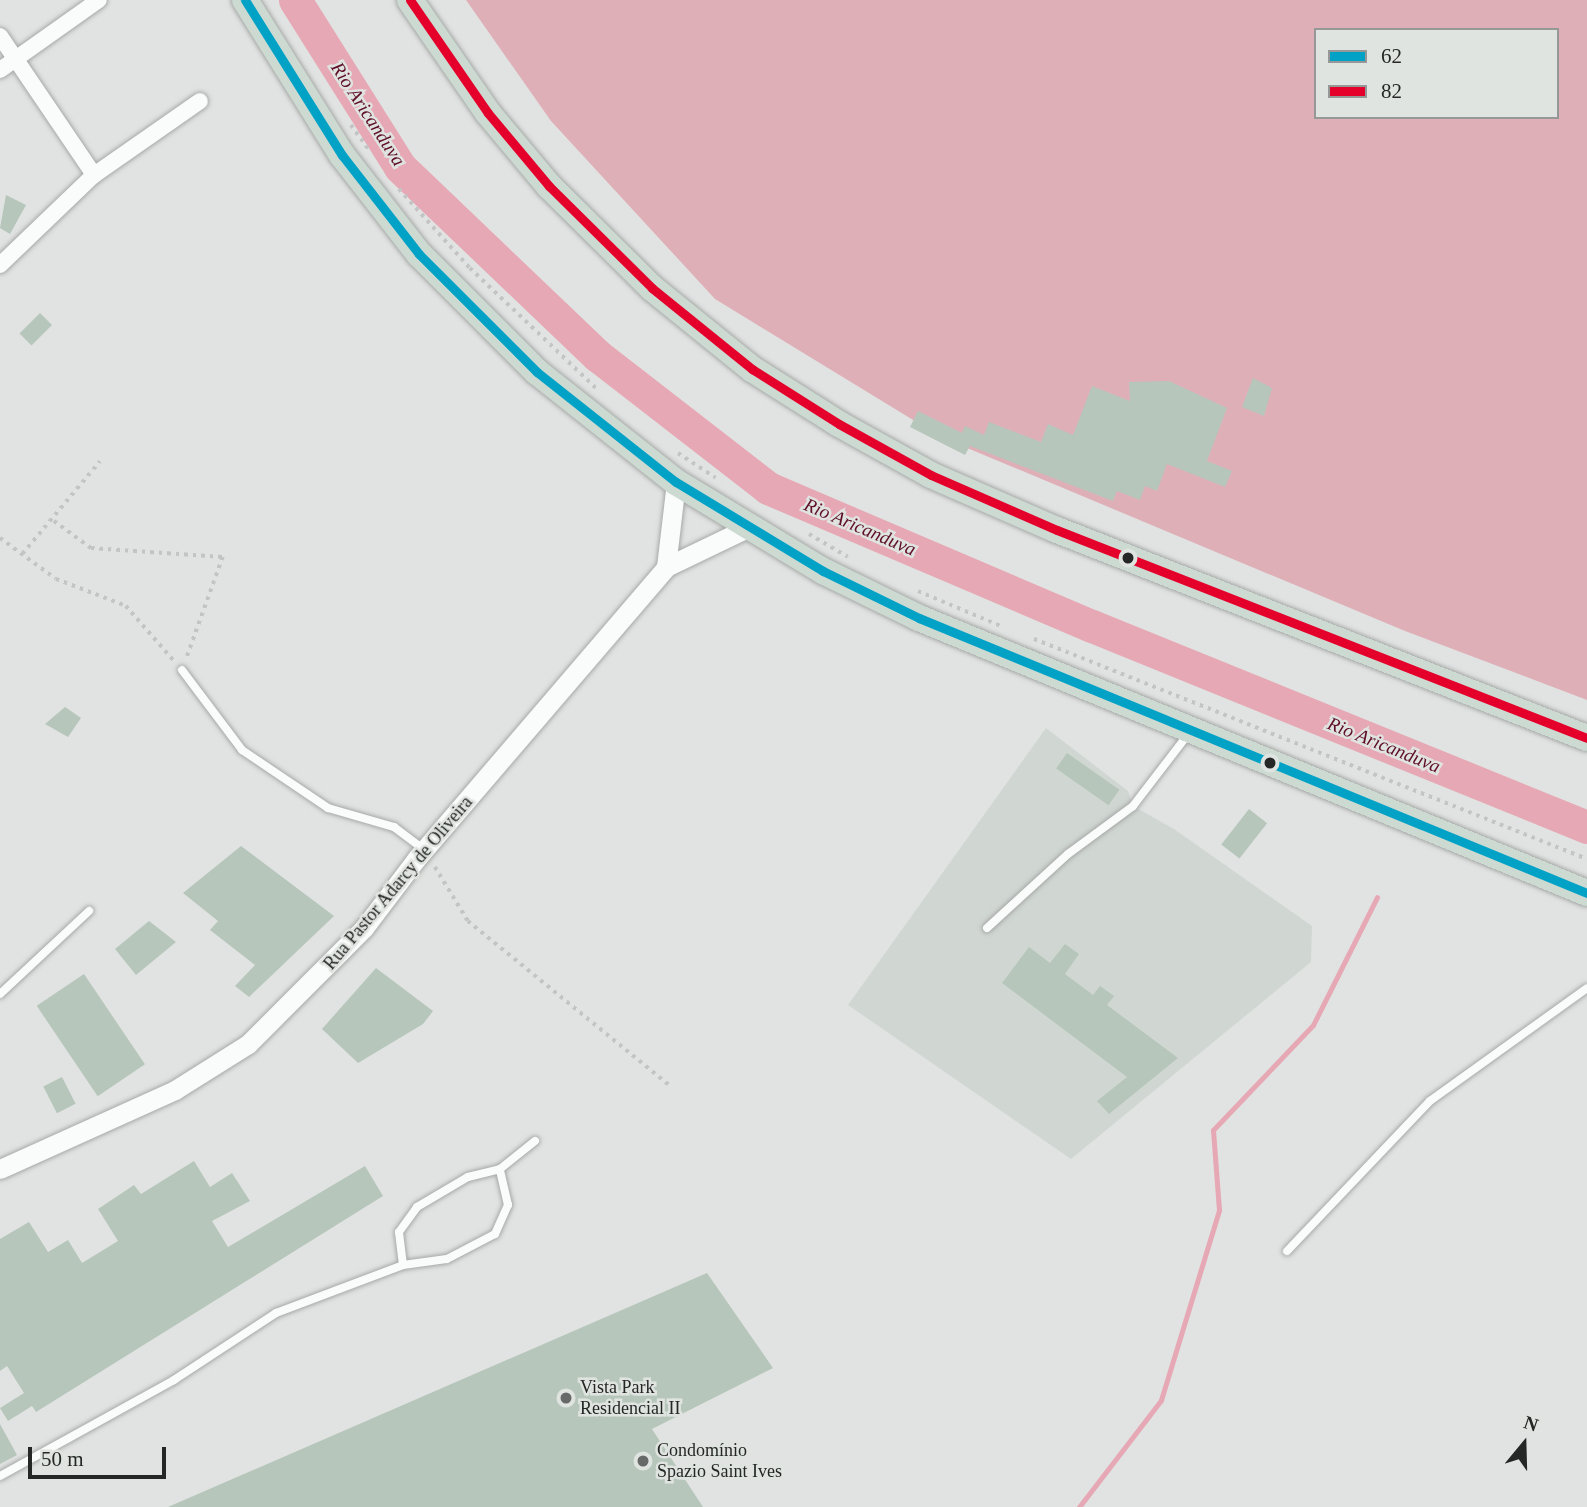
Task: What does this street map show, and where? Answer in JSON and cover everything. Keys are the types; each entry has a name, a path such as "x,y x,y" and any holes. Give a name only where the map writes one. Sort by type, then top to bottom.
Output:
{"highway":[{"path":"245,0 342,155 419,254 537,372 676,481 747,528 919,618 1587,893"},
{"path":"410,0 488,113 549,186 642,279 752,369 839,424 931,475 1057,530 1587,738"}],"street":[{"path":"0,70 99,0"},
{"path":"0,36 94,175"},
{"path":"4,254 94,175 200,101"},
{"path":"666,567 676,481"},
{"name":"Rua Pastor Adarcy de Oliveira","path":"0,1169 175,1090 248,1044 364,928 424,850 666,567 747,528"}],"lane":[{"path":"182,670 242,750 328,808 394,827 424,850"},
{"path":"987,928 1068,854 1133,806 1160,776 1190,731"},
{"path":"0,994 89,911"},
{"path":"1287,1251 1430,1101 1587,988"},
{"path":"403,1265 399,1232 417,1207 468,1177 500,1169 535,1141"},
{"path":"0,1476 174,1380 276,1313 403,1265 447,1259 495,1234 508,1205 500,1169"}],"path":[{"path":"347,119 372,156"},
{"path":"394,184 470,268 606,396"},
{"path":"667,445 722,482"},
{"path":"22,554 54,521 100,461"},
{"path":"0,538 56,579 127,606 182,670 223,557 91,548 54,521"},
{"path":"803,531 850,558"},
{"path":"910,587 1010,629"},
{"path":"1023,635 1587,859"},
{"path":"424,850 468,921 670,1086"}],"shaded area":[{"path":"466,0 1587,0 1587,700 1405,631 941,437 715,299 551,121"},
{"path":"1046,728 1128,791 1133,806 1174,829 1312,926 1311,962 1071,1159 848,1005"}],"building":[{"path":"6,195 26,205 10,234 0,228"},
{"path":"40,313 52,325 32,346 19,334"},
{"path":"1253,378 1272,388 1264,416 1242,407"},
{"path":"1169,381 1227,408 1207,461 1232,471 1225,487 1167,464 1157,491 1145,486 1140,500 1117,491 1113,501 970,446 965,455 910,427 918,411 962,433 965,426 984,435 989,422 1041,442 1048,424 1073,435 1092,386 1130,401 1129,382"},
{"path":"65,707 81,718 68,737 45,724"},
{"path":"1067,753 1119,790 1109,805 1056,769"},
{"path":"1249,809 1267,823 1239,859 1221,844"},
{"path":"241,846 334,916 249,997 235,986 255,965 210,930 218,921 183,893"},
{"path":"149,921 176,942 136,975 115,949"},
{"path":"1065,944 1079,954 1065,974 1093,995 1100,986 1114,996 1107,1005 1178,1058 1109,1114 1097,1101 1127,1077 1002,983 1029,947 1050,963"},
{"path":"376,968 433,1011 423,1024 358,1063 322,1029"},
{"path":"84,974 145,1064 98,1096 37,1006"},
{"path":"62,1077 76,1104 57,1113 43,1087"},
{"path":"194,1161 210,1187 232,1173 250,1201 212,1221 228,1247 365,1166 383,1196 36,1412 32,1406 8,1421 0,1408 24,1393 7,1366 0,1371 0,1239 29,1222 48,1252 68,1240 82,1263 118,1241 98,1209 134,1185 141,1194"},
{"name":"Vista Park Residencial II","path":"707,1273 773,1368 652,1429 703,1507 168,1507"},
{"path":"0,1424 17,1455 0,1464"}],"waterway":[{"name":"Rio Aricanduva","path":"295,0 400,167 598,356 768,488 1092,626 1587,827"},
{"path":"1079,1507 1161,1400 1219,1210 1213,1130 1313,1025 1377,897"}],"transit line":[{"name":"62","path":"245,0 342,155 419,254 537,372 676,482 823,571 919,618 1587,893"},
{"name":"82","path":"410,0 488,113 549,186 652,288 752,369 839,424 931,475 1057,530 1587,738"}],"place":[{"name":"Vista Park Residencial II","path":"566,1398"},
{"name":"Condomínio Spazio Saint Ives","path":"643,1461"}]}
